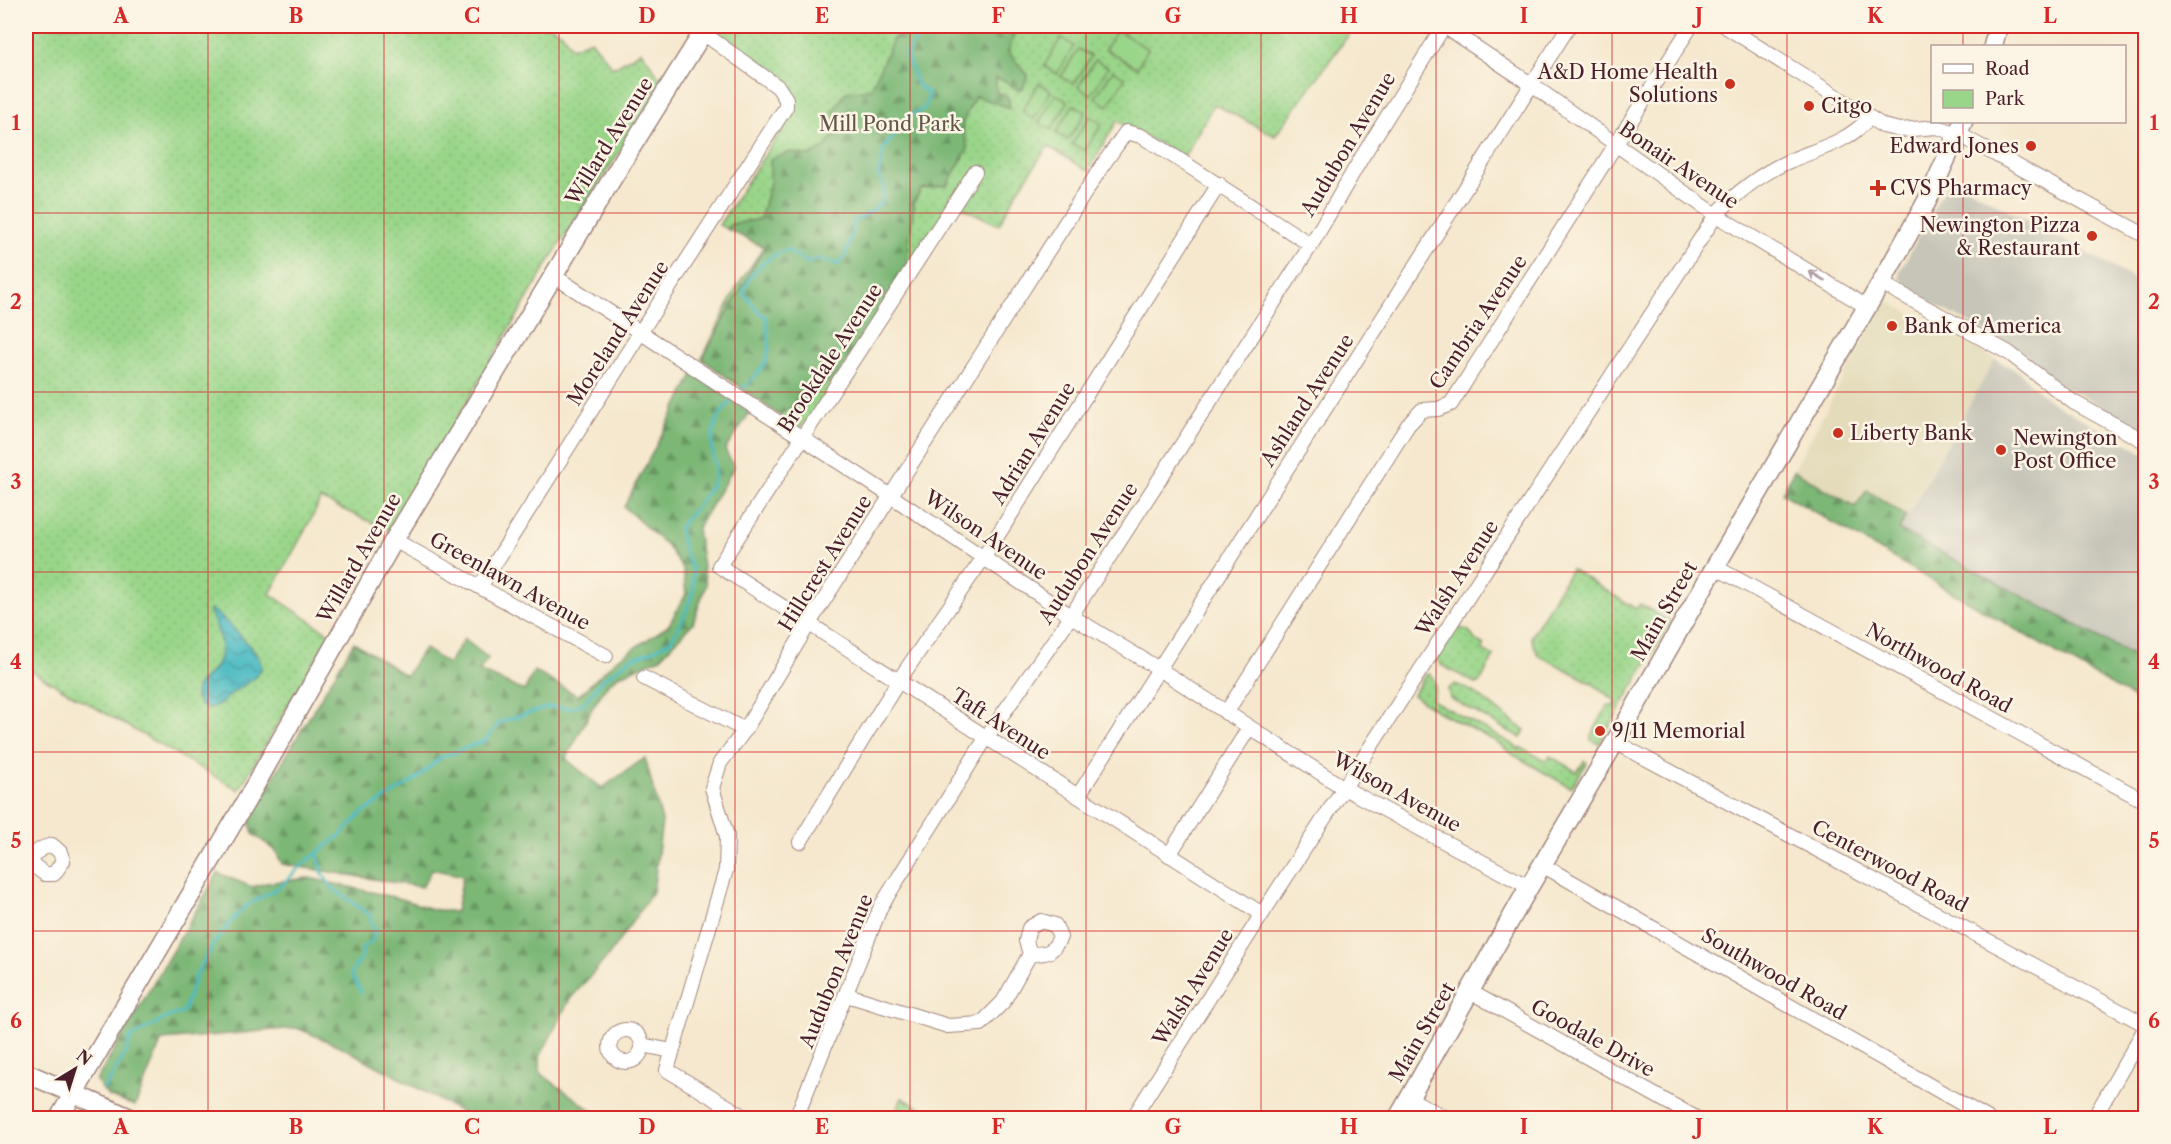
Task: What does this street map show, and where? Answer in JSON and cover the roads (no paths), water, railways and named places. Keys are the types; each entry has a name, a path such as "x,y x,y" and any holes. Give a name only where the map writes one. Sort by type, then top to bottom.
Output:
{"main road":[{"path":"1993,45 1998,26"},
{"name":"Willard Avenue","path":"59,1119 245,803 394,540 705,29"},
{"name":"Main Street","path":"1398,1119 1529,887 1881,283 1927,201 1961,128"},
{"path":"26,1073 130,1119"}],"street":[{"name":"Bonair Avenue","path":"1444,26 1716,215 1867,307"},
{"name":"Audubon Avenue","path":"796,1119 881,906 986,738 1071,616 1311,245 1362,157 1444,26"},
{"name":"Ashland Avenue","path":"1078,796 1569,26"},
{"name":"Cambria Avenue","path":"1226,713 1408,425 1422,410 1438,409 1451,404 1691,26"},
{"path":"1725,26 1883,126 1894,130 1961,128 2145,236"},
{"name":"Moreland Avenue","path":"480,587 786,107 786,99 778,87 705,29"},
{"name":"Walsh Avenue","path":"1133,1119 1262,914 1716,215 1743,190 1781,165 1850,136 1869,117"},
{"name":"Hillcrest Avenue","path":"747,1119 667,1070 726,870 727,836 712,788 720,763 745,730 808,625 1126,132 1141,136 1219,184"},
{"name":"Brookdale Avenue","path":"719,566 975,172"},
{"path":"1219,184 1311,245"},
{"name":"Adrian Avenue","path":"800,842 899,680 984,557 1219,184"},
{"name":"Wilson Avenue","path":"554,276 891,495 1071,616 1159,669 1344,788 1529,887"},
{"path":"1881,283 2009,353 2073,402 2145,442"},
{"name":"Greenlawn Avenue","path":"394,540 606,656"},
{"name":"Taft Avenue","path":"719,566 1262,914"},
{"name":"Northwood Road","path":"1715,567 2145,802"},
{"path":"644,678 745,730"},
{"path":"1169,855 1249,728"},
{"name":"Centerwood Road","path":"1615,742 2145,1026"},
{"name":"Southwood Road","path":"1542,865 1987,1119"},
{"path":"847,995 948,1026 981,1024 1003,1002 1030,954"},
{"name":"Goodale Drive","path":"1471,992 1696,1119"},
{"path":"2094,1119 2145,1026"},
{"path":"642,1045 672,1051"},
{"path":"1410,1099 1446,1119"}],"water":[{"path":"211,609 250,647 261,663 261,669 257,676 221,703 209,708 201,706 195,692 220,658 221,642 209,610"}],"waterway":[{"path":"744,387 765,363 769,348 766,317 758,311 744,293 749,279 766,261 787,250 808,263 816,259 838,264 842,260 847,250 854,221 872,211 882,202 884,186 878,175 884,149 907,117 925,108 929,94 917,85 906,54 927,26"},
{"path":"104,1089 127,1051 130,1038 168,1017 183,1012 196,975 214,943 231,921 246,906 281,886 303,864 342,834 362,813 415,780 440,758 486,740 500,722 549,707 569,708 583,704 602,680 630,659 650,652 670,641 682,621 693,592 693,571 684,551 679,528 702,500 713,482 715,472 713,434 717,420 730,403"},
{"path":"317,853 323,874 331,887 371,916 371,924 375,929 372,941 362,948 362,956 351,974 361,992"}],"place":[{"name":"A&D Home Health Solutions","path":"1730,84"},
{"name":"Citgo","path":"1809,106"},
{"name":"Edward Jones","path":"2031,146"},
{"name":"CVS Pharmacy","path":"1878,188"},
{"name":"Newington Pizza & Restaurant","path":"2092,236"},
{"name":"Bank of America","path":"1892,326"},
{"name":"Liberty Bank","path":"1838,433"},
{"name":"Newington Post Office","path":"2001,450"},
{"name":"9/11 Memorial","path":"1600,731"}],"park label":[{"name":"Mill Pond Park","path":"890,124"}]}
